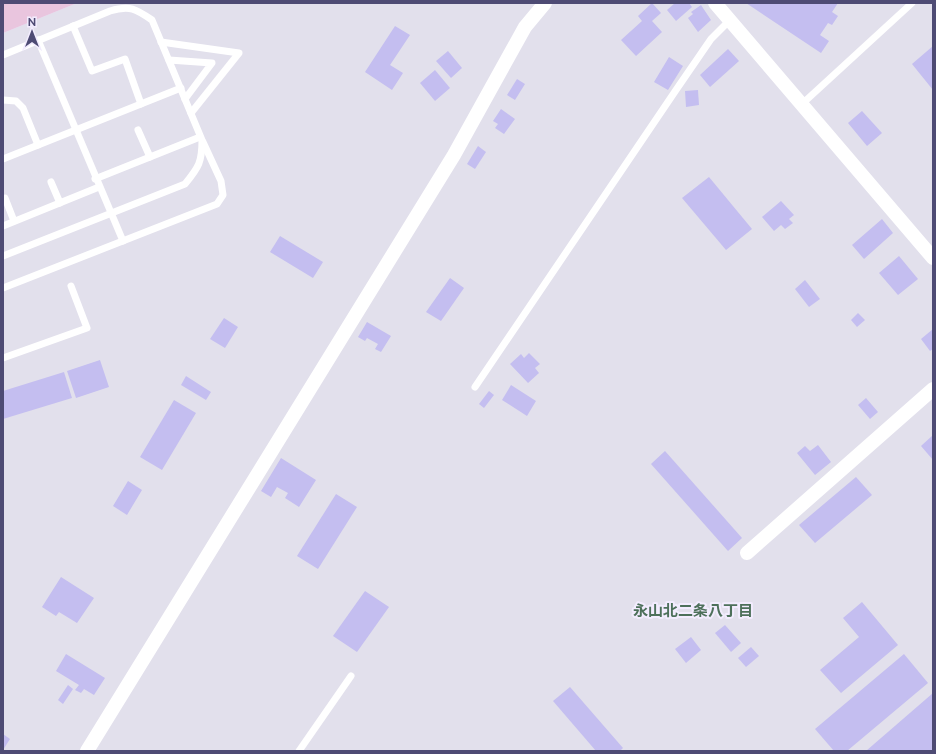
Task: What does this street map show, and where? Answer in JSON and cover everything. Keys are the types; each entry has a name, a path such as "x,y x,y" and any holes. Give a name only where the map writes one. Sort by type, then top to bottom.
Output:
{"street":[{"path":"87,751 454,155 525,27 545,3"},
{"path":"715,3 933,258"},
{"path":"747,553 933,389"}],"lane":[{"path":"802,104 912,3"},
{"path":"3,55 123,7 138,10 152,20 201,138 221,181 223,195 217,204 3,288"},
{"path":"475,387 711,39 730,20"},
{"path":"73,26 92,71 125,59 141,104"},
{"path":"38,40 122,241"},
{"path":"161,42 239,53 191,113"},
{"path":"169,60 212,63 185,99"},
{"path":"3,159 181,88"},
{"path":"3,100 16,101 23,108 38,145"},
{"path":"138,130 150,157"},
{"path":"96,179 201,138"},
{"path":"3,256 185,184 198,169 202,159 201,138"},
{"path":"52,182 60,203"},
{"path":"3,226 99,187"},
{"path":"5,198 14,221"},
{"path":"3,358 87,328 71,286"},
{"path":"299,751 351,676"}],"shaded area":[{"path":"3,3 77,3 3,33"},
{"path":"77,3 933,3 933,751 3,751 3,33"}],"building":[{"path":"652,3 661,13 652,21 662,32 636,56 621,40 642,21 638,16"},
{"path":"675,3 689,3 692,7 676,21 667,10"},
{"path":"746,3 838,3 832,12 838,16 832,25 828,23 820,35 829,41 821,53"},
{"path":"701,5 711,20 698,32 688,18 693,14 691,12"},
{"path":"395,26 410,35 390,65 403,73 392,90 365,72"},
{"path":"933,46 933,90 912,64"},
{"path":"728,49 739,61 710,87 700,75"},
{"path":"448,51 462,68 451,78 436,61"},
{"path":"669,57 683,66 668,90 654,82"},
{"path":"435,70 450,88 435,101 420,83"},
{"path":"517,79 525,84 515,100 507,95"},
{"path":"698,90 699,105 686,107 685,91"},
{"path":"501,109 515,119 504,134 495,128 498,124 493,121"},
{"path":"862,111 882,133 867,146 848,123"},
{"path":"478,146 486,152 475,169 467,164"},
{"path":"709,177 752,229 726,250 682,198"},
{"path":"781,201 794,215 789,219 793,223 785,229 781,225 774,231 762,217"},
{"path":"882,219 893,233 864,259 852,245"},
{"path":"280,236 323,262 313,278 270,252"},
{"path":"899,256 918,279 898,295 879,273"},
{"path":"450,278 464,288 441,321 426,312"},
{"path":"805,280 820,299 809,307 795,289"},
{"path":"858,313 865,320 857,327 851,320"},
{"path":"224,318 238,327 225,348 210,339"},
{"path":"367,322 391,336 381,352 375,349 378,344 367,338 365,341 358,337"},
{"path":"933,329 933,349 930,351 921,339"},
{"path":"529,353 540,364 535,368 539,373 528,383 510,364 521,354 524,358"},
{"path":"100,360 109,387 76,398 67,371"},
{"path":"64,372 72,398 3,419 3,391"},
{"path":"186,376 211,392 206,400 181,385"},
{"path":"511,385 536,401 527,416 502,400"},
{"path":"489,391 494,395 484,408 479,404"},
{"path":"866,398 878,412 870,419 858,405"},
{"path":"174,400 196,413 162,470 140,457"},
{"path":"933,435 933,460 921,446"},
{"path":"818,445 831,462 815,475 797,453 805,446 810,451"},
{"path":"665,451 742,538 728,551 651,464"},
{"path":"281,458 316,480 299,507 285,498 288,493 277,487 271,497 261,491"},
{"path":"856,477 872,495 815,543 799,525"},
{"path":"128,481 142,490 127,515 113,506"},
{"path":"336,494 357,507 318,569 297,556"},
{"path":"61,577 94,598 77,623 59,612 56,616 42,607"},
{"path":"365,591 389,607 357,652 333,636"},
{"path":"862,602 898,645 841,693 820,670 859,637 843,618"},
{"path":"725,625 741,643 731,652 715,633"},
{"path":"691,637 701,650 686,663 675,649"},
{"path":"751,647 759,656 746,667 738,658"},
{"path":"66,654 105,678 94,695 84,689 81,693 75,690 79,685 56,671"},
{"path":"904,654 928,683 847,751 834,751 815,729"},
{"path":"68,685 73,689 63,704 58,700"},
{"path":"570,687 623,748 620,751 596,751 553,701"},
{"path":"933,693 933,751 866,751"},
{"path":"3,734 10,739 3,750"}],"district":[{"name":"永山北二条八丁目","path":"693,611"}]}
